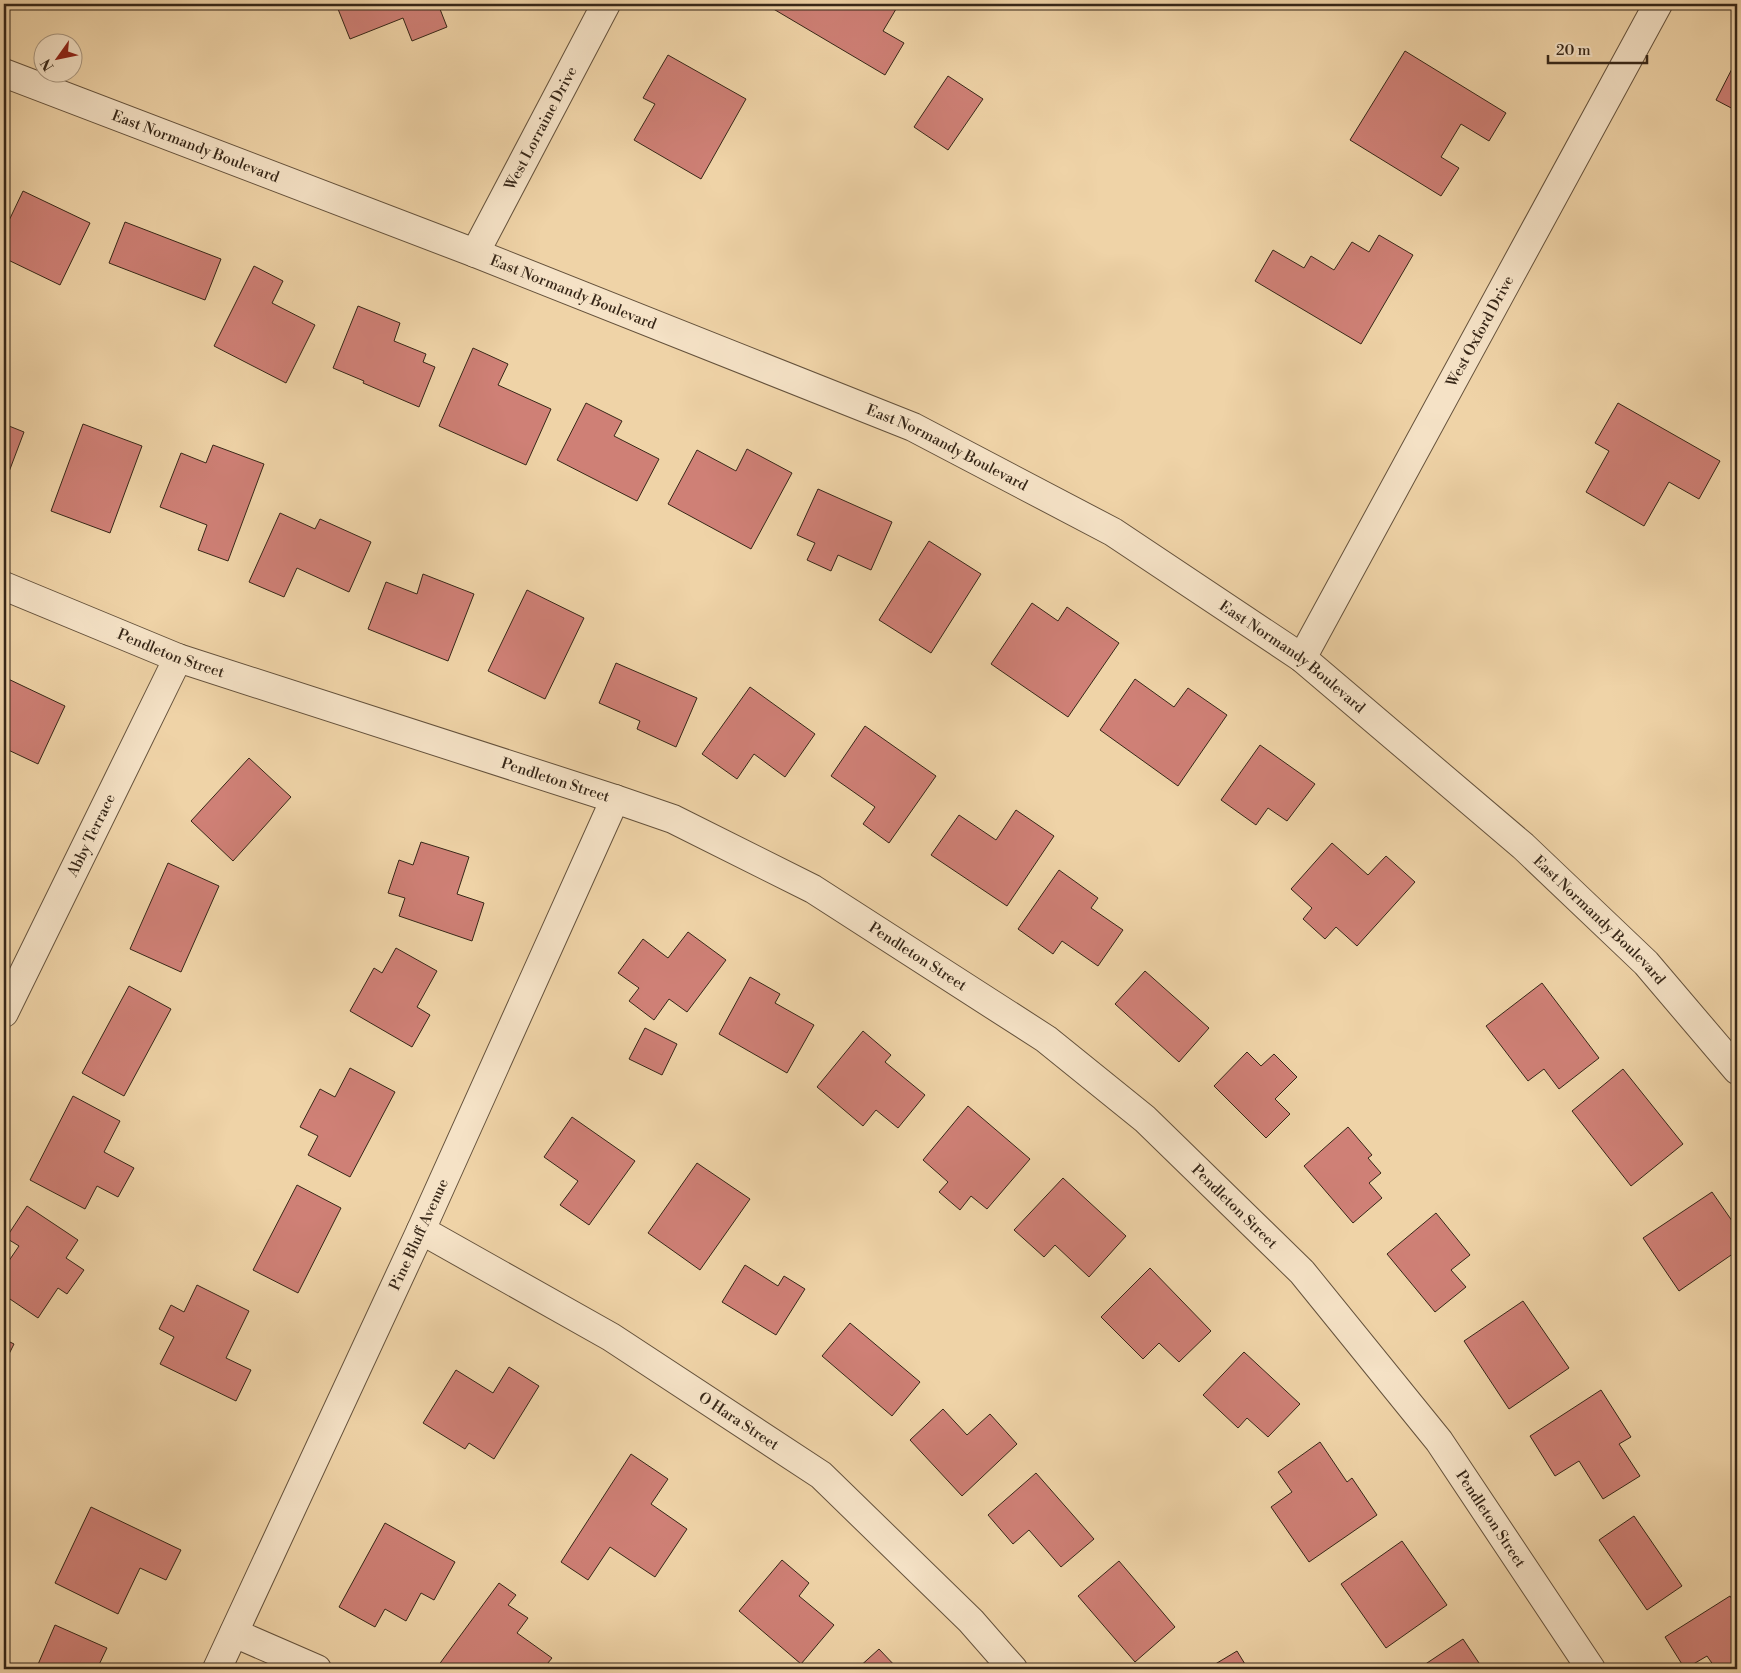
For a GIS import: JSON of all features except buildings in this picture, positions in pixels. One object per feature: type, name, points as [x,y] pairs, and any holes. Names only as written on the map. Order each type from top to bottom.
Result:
[{"type":"street","name":"West Lorraine Drive","points":[[474,253],[606,4]]},
{"type":"street","name":"West Oxford Drive","points":[[1302,658],[1658,4]]},
{"type":"street","name":"East Normandy Boulevard","points":[[4,73],[474,253],[913,427],[1113,532],[1302,658],[1523,846],[1646,963],[1737,1070]]},
{"type":"street","name":"Pendleton Street","points":[[4,586],[178,658],[673,819],[814,889],[1046,1039],[1145,1119],[1302,1272],[1439,1441],[1591,1669]]},
{"type":"street","name":"Abby Terrace","points":[[4,1013],[178,658]]},
{"type":"street","name":"Pine Bluff Avenue","points":[[217,1669],[420,1230],[615,799]]},
{"type":"street","name":"O Hara Street","points":[[420,1230],[611,1337],[821,1475],[971,1621],[1013,1669]]},
{"type":"street","points":[[234,1633],[317,1669]]}]
